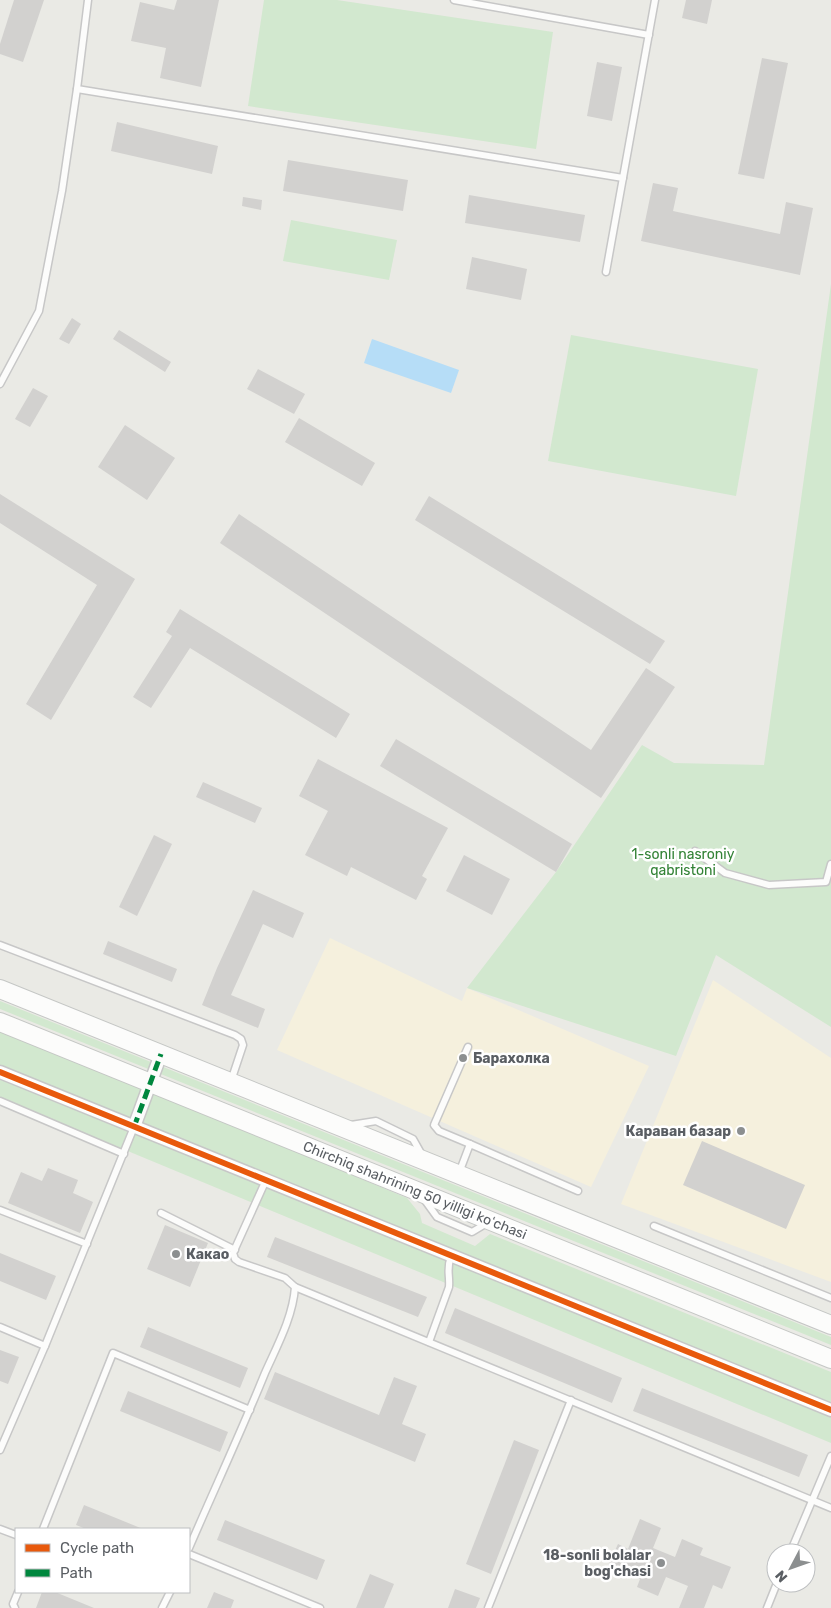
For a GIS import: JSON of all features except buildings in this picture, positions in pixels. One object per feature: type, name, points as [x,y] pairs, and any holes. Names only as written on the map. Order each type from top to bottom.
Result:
[{"type":"main road","points":[[0,989],[831,1325]]},
{"type":"main road","name":"Chirchiq shahrining 50 yilligi koʻchasi","points":[[0,1022],[831,1359]]},
{"type":"street","points":[[134,1128],[161,1054]]},
{"type":"street","points":[[0,1072],[831,1410]]},
{"type":"lane","points":[[0,384],[39,311],[62,191],[88,0]]},
{"type":"lane","points":[[454,0],[649,35]]},
{"type":"lane","points":[[606,272],[655,0]]},
{"type":"lane","points":[[77,89],[623,178]]},
{"type":"lane","points":[[695,851],[725,873],[769,885],[828,883],[831,864]]},
{"type":"lane","points":[[0,944],[235,1035],[241,1039],[243,1046],[231,1081]]},
{"type":"lane","points":[[468,1047],[434,1125],[439,1131],[578,1191]]},
{"type":"lane","points":[[0,1101],[124,1154]]},
{"type":"lane","points":[[0,1450],[45,1346],[134,1128]]},
{"type":"lane","points":[[459,1174],[470,1144]]},
{"type":"lane","points":[[266,1180],[233,1253],[235,1259],[239,1262],[285,1278],[295,1287],[831,1508]]},
{"type":"lane","points":[[0,1210],[87,1244]]},
{"type":"lane","points":[[161,1213],[235,1250]]},
{"type":"lane","points":[[654,1226],[831,1298]]},
{"type":"lane","points":[[429,1342],[449,1287],[447,1266],[451,1256]]},
{"type":"lane","points":[[190,1546],[287,1322],[295,1287]]},
{"type":"lane","points":[[0,1327],[45,1346]]},
{"type":"lane","points":[[43,1528],[112,1353],[250,1410]]},
{"type":"lane","points":[[488,1608],[571,1400]]},
{"type":"lane","points":[[794,1543],[831,1456]]},
{"type":"lane","points":[[0,1529],[15,1535]]},
{"type":"lane","points":[[190,1554],[320,1608]]},
{"type":"lane","points":[[15,1608],[13,1604],[18,1593]]},
{"type":"lane","points":[[162,1608],[170,1593]]},
{"type":"lane","points":[[767,1608],[773,1593]]},
{"type":"shaded area","name":"Барахолка","points":[[330,938],[462,1001],[467,988],[649,1066],[591,1187],[277,1050]]},
{"type":"shaded area","name":"Караван базар","points":[[713,980],[831,1058],[831,1282],[621,1204]]},
{"type":"green space","points":[[264,0],[337,0],[553,32],[536,149],[248,106]]},
{"type":"green space","points":[[291,220],[397,240],[389,280],[283,261]]},
{"type":"green space","name":"1-sonli nasroniy qabristoni","points":[[831,284],[831,1027],[716,955],[676,1056],[467,988],[556,872],[642,745],[674,763],[764,765]]},
{"type":"green space","points":[[571,335],[758,369],[736,496],[548,461]]},
{"type":"green space","points":[[0,1001],[831,1337],[831,1345],[0,1009]]},
{"type":"green space","points":[[0,1028],[407,1198],[420,1214],[422,1223],[475,1246],[490,1234],[831,1372],[831,1443],[0,1098]]},
{"type":"water","points":[[372,339],[459,370],[451,393],[364,363]]},
{"type":"marked path","points":[[134,1127],[161,1054]]},
{"type":"cycle path","points":[[0,1072],[831,1410]]},
{"type":"place","name":"Барахолка","points":[[463,1058]]},
{"type":"place","name":"Караван базар","points":[[741,1131]]},
{"type":"place","name":"Какао","points":[[176,1254]]},
{"type":"place","name":"18-sonli bolalar bog'chasi","points":[[661,1563]]}]
